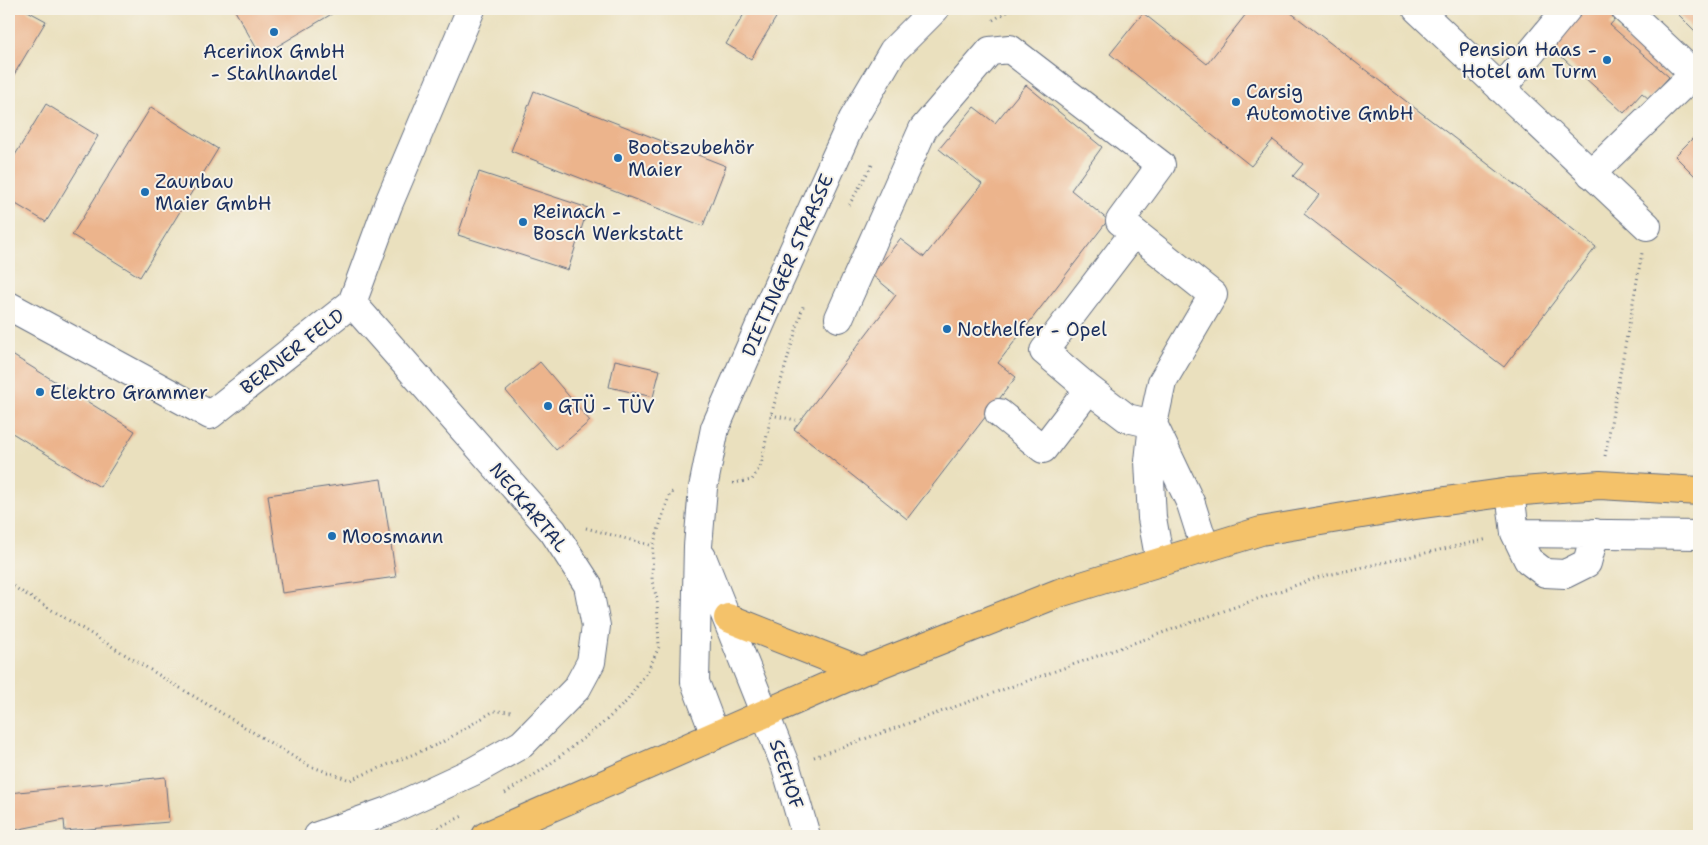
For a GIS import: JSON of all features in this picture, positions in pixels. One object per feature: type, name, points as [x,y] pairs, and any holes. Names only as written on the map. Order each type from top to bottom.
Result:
[{"type":"main road","points":[[486,836],[862,670],[1059,593],[1261,531],[1409,506],[1510,492],[1600,486],[1699,491]]},
{"type":"main road","points":[[728,618],[862,670]]},
{"type":"street","name":"BERNER FELD","points":[[9,306],[210,415],[352,303],[388,205],[471,9]]},
{"type":"street","name":"DIETINGER STRASSE","points":[[715,735],[695,682],[698,546],[703,488],[715,428],[853,119],[893,51],[935,9]]},
{"type":"street","points":[[1417,9],[1647,226]]},
{"type":"street","points":[[1501,89],[1567,9]]},
{"type":"street","points":[[1591,174],[1694,74],[1625,9]]},
{"type":"street","points":[[839,318],[923,129],[990,51],[1010,49],[1161,165],[1120,221],[1213,295],[1162,382],[1153,424],[1149,461],[1152,518],[1160,562]]},
{"type":"street","points":[[1134,233],[1044,351],[1127,418],[1153,424]]},
{"type":"street","name":"NECKARTAL","points":[[318,836],[388,811],[474,771],[522,744],[576,688],[591,662],[596,626],[588,585],[554,531],[352,303]]},
{"type":"street","points":[[999,412],[1043,449],[1089,389]]},
{"type":"street","points":[[1153,424],[1191,504],[1205,548]]},
{"type":"street","points":[[1510,492],[1515,533],[1528,560],[1545,573],[1565,574],[1587,563],[1595,533]]},
{"type":"street","points":[[1515,533],[1699,535]]},
{"type":"street","name":"DIETINGER STRASSE","points":[[698,546],[765,713]]},
{"type":"street","name":"SEEHOF","points":[[765,713],[786,766],[806,836]]},
{"type":"path","points":[[1600,486],[1647,226]]},
{"type":"path","points":[[771,415],[796,420]]},
{"type":"path","points":[[554,531],[576,525],[653,546],[652,581],[656,599],[659,646],[648,670],[627,701],[602,724],[562,755]]},
{"type":"path","points":[[786,766],[1320,577],[1515,533]]},
{"type":"path","points":[[9,584],[307,765],[350,780],[441,743],[494,711],[512,711],[537,730]]},
{"type":"building","points":[[9,9],[24,9],[46,21],[9,83]]},
{"type":"building","name":"Acerinox GmbH - Stahlhandel","points":[[234,9],[340,9],[261,56]]},
{"type":"building","points":[[747,9],[777,9],[780,11],[751,59],[726,44]]},
{"type":"building","points":[[1250,9],[1286,9],[1596,247],[1504,367],[1304,214],[1319,195],[1293,176],[1303,164],[1273,140],[1251,166],[1110,54],[1143,13],[1207,64]]},
{"type":"building","name":"Pension Haas - Hotel am Turm","points":[[1575,9],[1611,9],[1618,16],[1610,25],[1669,77],[1649,99],[1642,93],[1624,113],[1545,42]]},
{"type":"building","points":[[1673,9],[1699,9],[1699,35]]},
{"type":"building","name":"Nothelfer - Opel","points":[[1026,85],[1102,147],[1071,190],[1108,220],[998,363],[1016,377],[907,519],[794,429],[896,295],[872,275],[900,239],[924,257],[982,184],[939,149],[974,107],[995,123]]},
{"type":"building","name":"Bootszubehör Maier","points":[[534,91],[726,166],[703,226],[511,151]]},
{"type":"building","points":[[46,104],[98,136],[46,222],[9,200],[9,165]]},
{"type":"building","name":"Zaunbau Maier GmbH","points":[[151,107],[218,149],[140,277],[72,235]]},
{"type":"building","points":[[1699,132],[1699,180],[1675,156]]},
{"type":"building","name":"Reinach - Bosch Werkstatt","points":[[479,172],[588,208],[568,270],[458,235]]},
{"type":"building","name":"Elektro Grammer","points":[[9,353],[135,431],[100,487],[9,431]]},
{"type":"building","points":[[615,360],[660,370],[653,397],[609,387]]},
{"type":"building","name":"GTÜ - TÜV","points":[[540,362],[590,421],[556,450],[506,391]]},
{"type":"building","name":"Moosmann","points":[[381,479],[396,577],[282,593],[268,495]]},
{"type":"building","points":[[165,777],[169,822],[65,831],[64,820],[15,830],[9,793]]},
{"type":"place","name":"Acerinox GmbH - Stahlhandel","points":[[274,32]]},
{"type":"place","name":"Pension Haas - Hotel am Turm","points":[[1607,60]]},
{"type":"place","name":"Carsig Automotive GmbH","points":[[1236,102]]},
{"type":"place","name":"Bootszubehör Maier","points":[[618,158]]},
{"type":"place","name":"Zaunbau Maier GmbH","points":[[145,192]]},
{"type":"place","name":"Reinach - Bosch Werkstatt","points":[[523,222]]},
{"type":"place","name":"Nothelfer - Opel","points":[[947,329]]},
{"type":"place","name":"Elektro Grammer","points":[[40,392]]},
{"type":"place","name":"GTÜ - TÜV","points":[[548,406]]},
{"type":"place","name":"Moosmann","points":[[332,536]]}]
